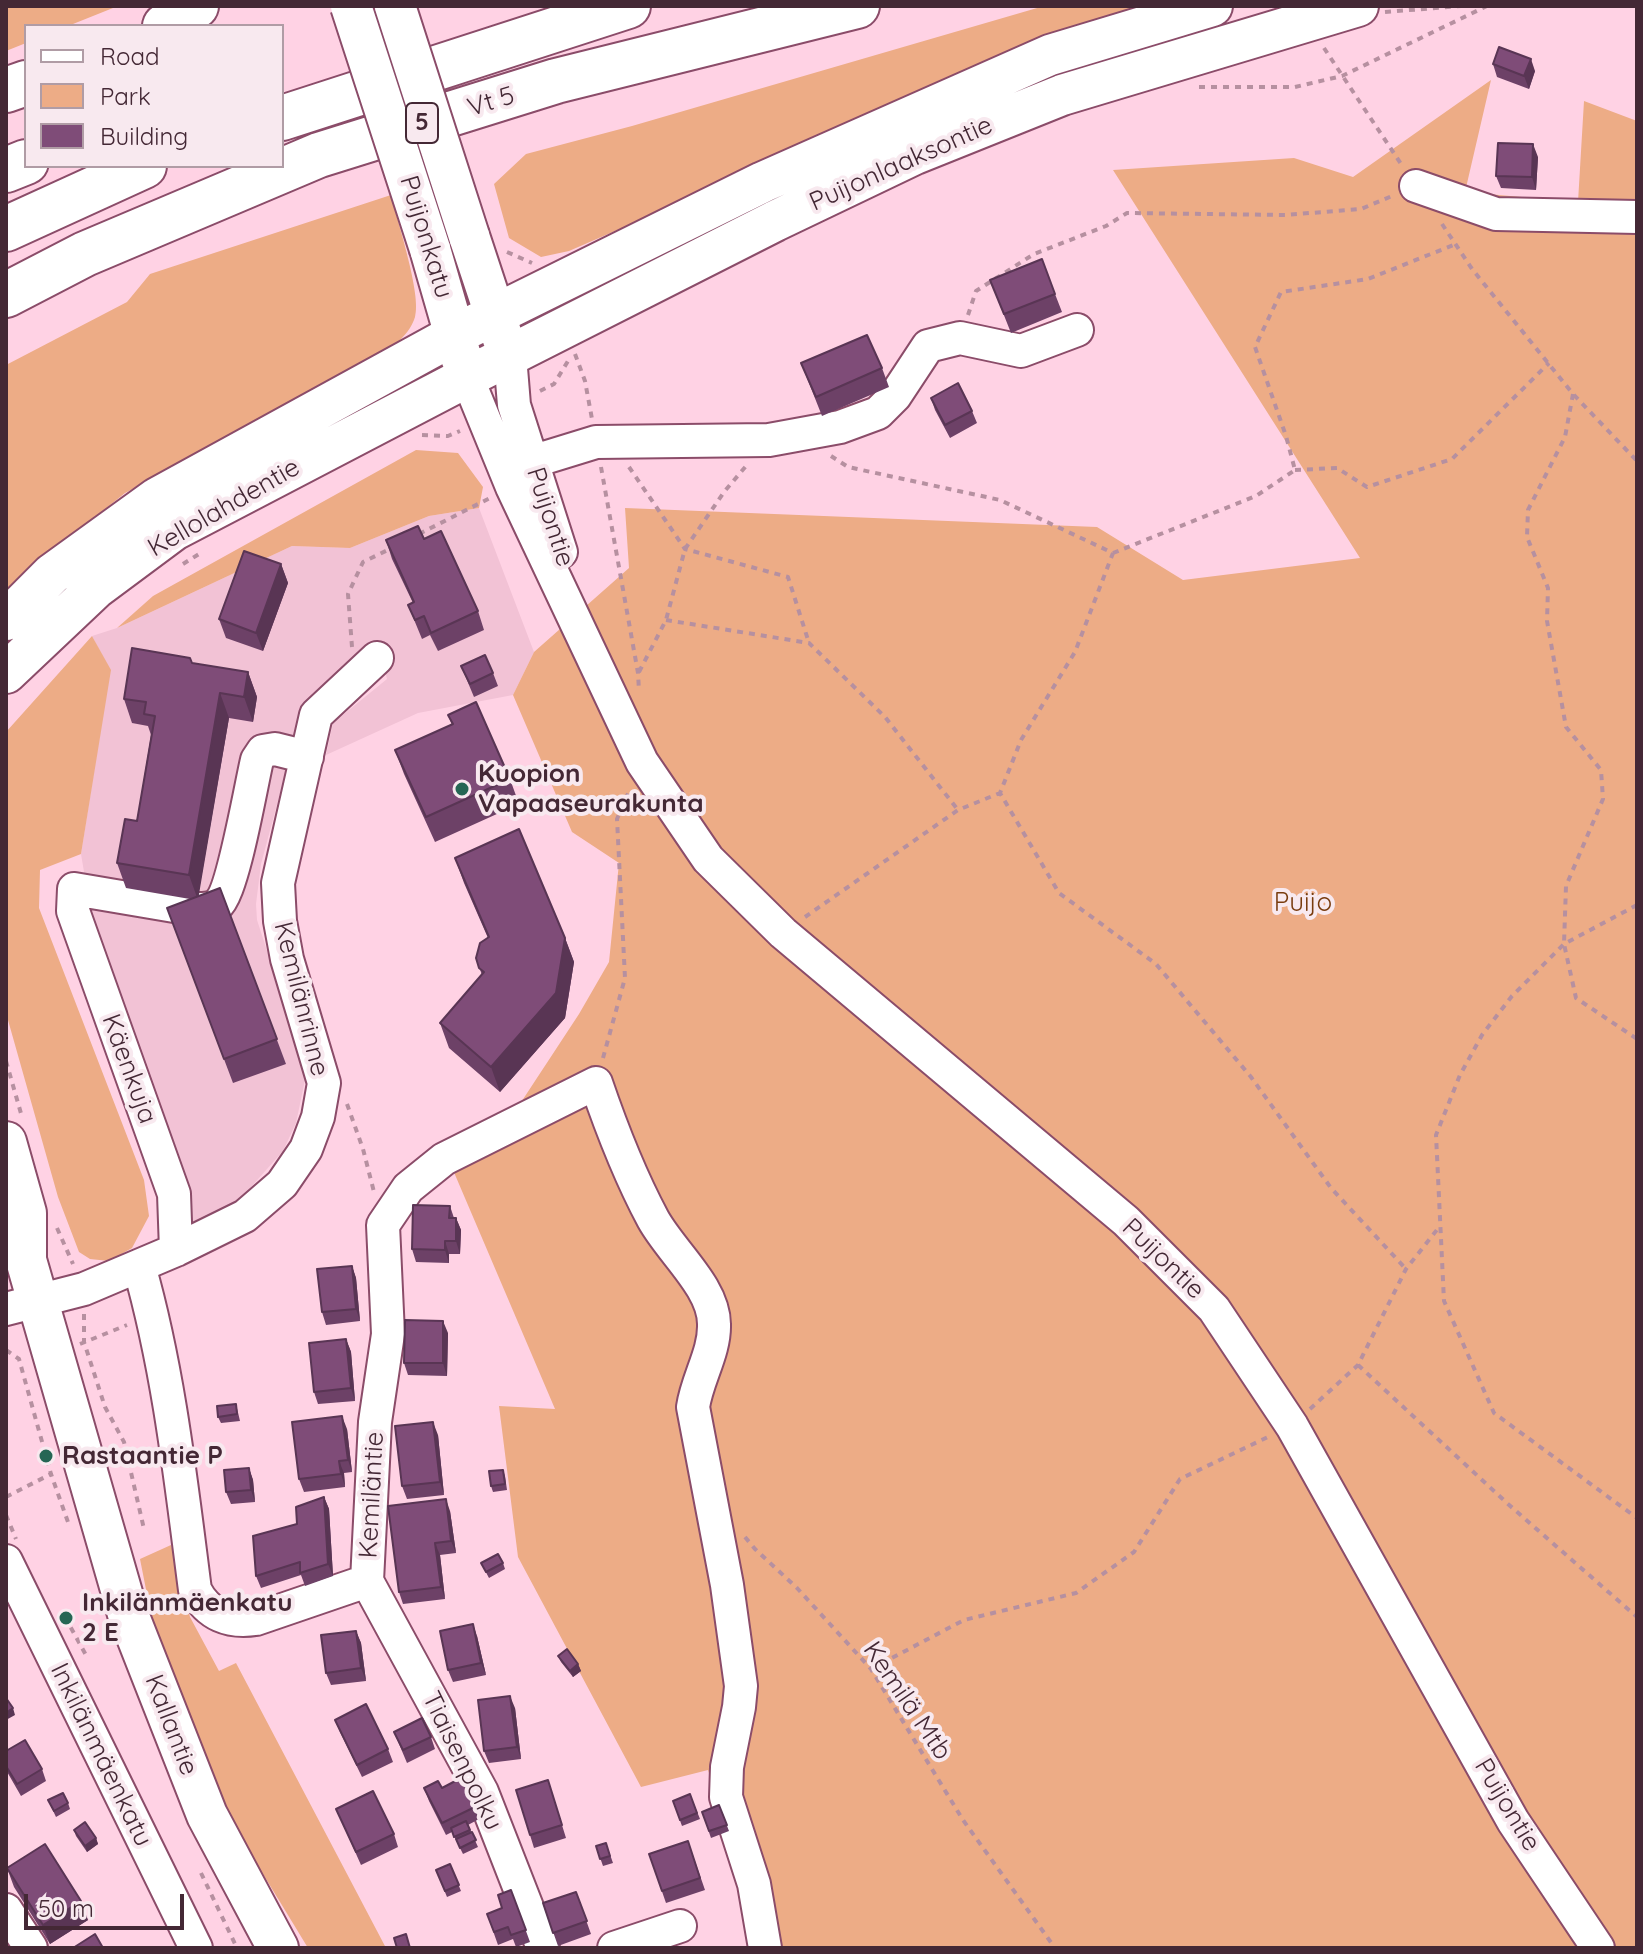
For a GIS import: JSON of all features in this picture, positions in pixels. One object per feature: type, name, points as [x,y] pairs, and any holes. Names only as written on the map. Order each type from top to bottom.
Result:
[{"type":"highway","points":[[168,24],[196,6]]},
{"type":"highway","name":"Vt 5","points":[[6,295],[85,254],[319,155],[556,81],[857,6]]},
{"type":"highway","points":[[284,87],[624,7]]},
{"type":"highway","name":"Vt 5","points":[[284,117],[624,7]]},
{"type":"highway","points":[[6,229],[140,168]]},
{"type":"main road","name":"Puijonkatu","points":[[351,6],[430,249],[467,377]]},
{"type":"main road","name":"Puijonkatu","points":[[395,6],[486,243],[494,316],[510,356]]},
{"type":"main road","name":"Puijonlaaksontie","points":[[456,334],[763,182],[1050,55],[1212,6]]},
{"type":"main road","name":"Puijonlaaksontie","points":[[467,377],[775,221],[915,154],[1062,95],[1371,9]]},
{"type":"main road","name":"Kellolahdentie","points":[[6,620],[52,574],[157,498],[456,334]]},
{"type":"main road","name":"Kellolahdentie","points":[[6,673],[96,588],[174,530],[467,377]]},
{"type":"main road","name":"Kallantie","points":[[6,1142],[26,1213],[16,1246],[23,1304],[128,1614],[207,1815],[278,1948]]},
{"type":"street","points":[[1416,186],[1496,214],[1637,217]]},
{"type":"street","points":[[516,473],[604,442],[784,438],[840,427],[878,413],[895,396],[928,346],[960,338],[1021,351],[1077,330]]},
{"type":"street","name":"Puijontie","points":[[510,356],[516,473]]},
{"type":"street","name":"Puijontie","points":[[467,377],[516,473],[601,677],[642,762],[708,859],[783,933],[1126,1221],[1214,1309],[1292,1426],[1513,1821],[1598,1948]]},
{"type":"street","name":"Kemilänrinne","points":[[23,1304],[84,1289],[176,1250],[245,1216],[282,1184],[306,1149],[318,1117],[324,1083],[287,959],[280,921],[278,883],[316,715],[366,668]]},
{"type":"street","name":"Käenkuja","points":[[176,1250],[174,1194],[73,911],[74,889],[192,909],[209,909],[219,903],[229,883],[257,760],[263,751],[275,749],[307,757]]},
{"type":"street","points":[[383,1225],[408,1188],[444,1159],[596,1083],[613,1135],[655,1222],[709,1300],[715,1322],[713,1343],[696,1387],[693,1407],[727,1585],[741,1686],[727,1767],[726,1797],[754,1884],[765,1948]]},
{"type":"street","name":"Kemiläntie","points":[[139,1266],[152,1313],[176,1445],[195,1590],[202,1603],[212,1612],[229,1619],[256,1619],[367,1581],[375,1422],[388,1334],[383,1225]]},
{"type":"street","name":"Inkilänmäenkatu","points":[[6,1561],[196,1948]]},
{"type":"street","name":"Tiaisenpolku","points":[[367,1581],[482,1792],[543,1948]]},
{"type":"street","points":[[6,1910],[31,1948]]},
{"type":"street","points":[[614,1948],[680,1926]]},
{"type":"path","points":[[1371,9],[1461,6]]},
{"type":"path","points":[[1187,86],[1295,87],[1342,76],[1487,6]]},
{"type":"path","points":[[1320,42],[1472,269],[1573,394],[1637,461]]},
{"type":"path","points":[[960,338],[976,291],[1034,254],[1106,226],[1127,213],[1285,215],[1361,209],[1416,186]]},
{"type":"path","points":[[486,243],[532,263],[536,272]]},
{"type":"path","points":[[1295,470],[1255,347],[1281,292],[1368,279],[1456,244]]},
{"type":"path","points":[[534,394],[554,384],[574,352],[604,442],[638,673],[639,703]]},
{"type":"path","points":[[638,673],[666,620],[685,549],[724,492],[784,438],[848,467],[1000,500],[1113,553],[1256,496],[1295,470],[1337,468],[1367,487],[1452,459],[1549,363]]},
{"type":"path","points":[[1573,394],[1565,437],[1528,510],[1527,537],[1548,588],[1547,621],[1566,727],[1601,770],[1603,799],[1566,886],[1564,944],[1576,998],[1637,1039]]},
{"type":"path","points":[[421,435],[448,436],[466,428]]},
{"type":"path","points":[[604,442],[685,549],[788,577],[809,643],[885,717],[958,810]]},
{"type":"path","points":[[417,535],[516,473]]},
{"type":"path","points":[[366,668],[348,594],[363,562],[404,542]]},
{"type":"path","points":[[783,933],[958,810],[1000,793],[1021,740],[1075,652],[1113,553]]},
{"type":"path","points":[[173,570],[198,554]]},
{"type":"path","points":[[666,620],[809,643]]},
{"type":"path","points":[[596,1083],[625,978],[617,819],[642,762]]},
{"type":"path","points":[[1000,793],[1059,893],[1156,964],[1251,1077],[1331,1188],[1406,1269]]},
{"type":"path","points":[[1637,905],[1564,944],[1512,996],[1482,1035],[1460,1075],[1436,1135],[1444,1301],[1494,1413],[1637,1518]]},
{"type":"path","points":[[344,1095],[363,1149],[383,1225]]},
{"type":"path","points":[[871,1669],[964,1620],[1076,1593],[1134,1552],[1180,1479],[1292,1426],[1358,1365],[1406,1269],[1441,1224]]},
{"type":"path","points":[[144,1529],[124,1442],[105,1407],[84,1342],[152,1313]]},
{"type":"path","points":[[6,1350],[19,1359]]},
{"type":"path","points":[[1358,1365],[1508,1504],[1637,1617]]},
{"type":"path","points":[[6,1497],[51,1474]]},
{"type":"path","name":"Kemilä Mtb","points":[[710,1489],[755,1549],[797,1588],[871,1669],[963,1820],[1055,1948]]},
{"type":"shaded area","points":[[479,508],[534,652],[513,695],[418,713],[326,755],[333,723],[387,679],[378,641],[304,704],[261,864],[256,904],[257,920],[290,1021],[305,1080],[296,1123],[283,1151],[243,1196],[208,1220],[188,1225],[95,937],[81,854],[110,670],[92,636],[117,628],[292,546],[350,548],[429,516]]},
{"type":"green space","points":[[6,6],[118,6],[73,24],[24,24],[24,44],[6,51]]},
{"type":"green space","points":[[1044,6],[1160,6],[1050,42],[569,251],[541,257],[509,238],[494,184],[526,154]]},
{"type":"green space","name":"Puijo","points":[[1491,80],[1465,192],[1578,202],[1584,101],[1637,121],[1637,1948],[768,1948],[708,1770],[641,1787],[518,1557],[499,1406],[555,1409],[453,1170],[512,1116],[609,962],[619,863],[572,832],[513,695],[534,652],[629,568],[625,508],[1097,527],[1183,580],[1360,558],[1113,170],[1294,158],[1353,177]]},
{"type":"green space","points":[[391,195],[415,292],[415,317],[402,338],[368,366],[125,493],[6,589],[6,365],[127,302],[150,274]]},
{"type":"green space","points":[[416,450],[458,453],[483,487],[479,508],[429,516],[350,548],[292,546],[117,628],[153,596]]},
{"type":"green space","points":[[92,636],[111,670],[81,854],[40,870],[39,908],[144,1180],[149,1216],[132,1248],[109,1261],[90,1259],[79,1252],[58,1197],[6,1013],[6,732]]},
{"type":"green space","points":[[171,1545],[190,1617],[219,1671],[236,1663],[386,1948],[308,1948],[235,1828],[155,1635],[140,1559]]},
{"type":"building","points":[[1499,47],[1531,59],[1524,76],[1493,64]]},
{"type":"building","points":[[1498,143],[1533,144],[1532,177],[1496,176]]},
{"type":"building","points":[[1042,259],[1055,294],[1004,314],[990,280]]},
{"type":"building","points":[[867,335],[882,368],[816,397],[801,363]]},
{"type":"building","points":[[958,383],[972,411],[945,425],[931,398]]},
{"type":"building","points":[[418,526],[424,539],[441,531],[478,611],[431,633],[424,616],[415,620],[408,605],[414,602],[386,540]]},
{"type":"building","points":[[244,551],[281,564],[256,633],[219,619]]},
{"type":"building","points":[[132,648],[190,658],[192,663],[248,672],[244,697],[220,693],[189,875],[117,863],[125,819],[137,821],[155,716],[144,714],[146,702],[124,699]]},
{"type":"building","points":[[485,655],[493,673],[470,684],[461,666]]},
{"type":"building","name":"Kuopion Vapaaseurakunta","points":[[476,702],[510,779],[426,817],[395,750],[453,724],[448,715]]},
{"type":"building","points":[[519,829],[565,938],[556,993],[491,1067],[440,1023],[484,972],[476,958],[480,943],[489,937],[455,858]]},
{"type":"building","points":[[220,888],[277,1039],[224,1059],[167,908]]},
{"type":"building","points":[[413,1205],[450,1206],[449,1218],[456,1218],[456,1241],[445,1241],[445,1250],[412,1249]]},
{"type":"building","points":[[352,1266],[356,1309],[322,1312],[317,1269]]},
{"type":"building","points":[[405,1320],[443,1321],[443,1363],[404,1363]]},
{"type":"building","points":[[346,1339],[351,1388],[314,1392],[309,1343]]},
{"type":"building","points":[[236,1404],[237,1414],[218,1417],[217,1406]]},
{"type":"building","points":[[342,1416],[348,1460],[339,1461],[341,1474],[299,1479],[292,1422]]},
{"type":"building","points":[[433,1422],[440,1482],[402,1486],[395,1426]]},
{"type":"building","points":[[249,1468],[251,1490],[226,1492],[224,1470]]},
{"type":"building","points":[[503,1470],[505,1484],[491,1486],[489,1471]]},
{"type":"building","points":[[324,1497],[328,1564],[300,1573],[300,1562],[256,1576],[253,1536],[297,1524],[296,1507]]},
{"type":"building","points":[[446,1499],[451,1541],[435,1543],[441,1587],[399,1592],[388,1506]]},
{"type":"building","points":[[498,1554],[503,1563],[486,1572],[481,1563]]},
{"type":"building","points":[[473,1624],[481,1663],[448,1670],[440,1631]]},
{"type":"building","points":[[356,1631],[361,1668],[326,1673],[321,1635]]},
{"type":"building","points":[[567,1649],[578,1664],[570,1671],[558,1656]]},
{"type":"building","points":[[510,1696],[517,1747],[484,1751],[478,1700]]},
{"type":"building","points":[[6,1698],[13,1708],[6,1713]]},
{"type":"building","points":[[366,1704],[388,1749],[357,1765],[335,1720]]},
{"type":"building","points":[[422,1718],[431,1737],[403,1750],[394,1732]]},
{"type":"building","points":[[25,1740],[42,1769],[17,1784],[6,1766],[6,1751]]},
{"type":"building","points":[[461,1778],[475,1807],[442,1823],[424,1788],[438,1781],[442,1788]]},
{"type":"building","points":[[548,1780],[562,1825],[530,1835],[516,1790]]},
{"type":"building","points":[[373,1791],[394,1834],[356,1852],[336,1809]]},
{"type":"building","points":[[63,1793],[68,1803],[54,1811],[48,1800]]},
{"type":"building","points":[[690,1794],[697,1813],[680,1820],[673,1801]]},
{"type":"building","points":[[719,1805],[727,1825],[709,1831],[702,1812]]},
{"type":"building","points":[[466,1821],[470,1830],[454,1837],[451,1828]]},
{"type":"building","points":[[85,1822],[96,1838],[85,1846],[74,1830]]},
{"type":"building","points":[[472,1832],[476,1840],[460,1848],[456,1839]]},
{"type":"building","points":[[688,1841],[700,1878],[662,1891],[649,1854]]},
{"type":"building","points":[[606,1843],[610,1856],[600,1859],[596,1846]]},
{"type":"building","points":[[45,1844],[81,1901],[43,1925],[7,1868]]},
{"type":"building","points":[[450,1864],[459,1885],[445,1891],[436,1870]]},
{"type":"building","points":[[511,1890],[526,1930],[511,1935],[508,1927],[494,1932],[487,1914],[502,1908],[498,1895]]},
{"type":"building","points":[[576,1892],[587,1921],[553,1933],[543,1903]]},
{"type":"building","points":[[95,1934],[103,1948],[73,1948]]},
{"type":"building","points":[[406,1934],[410,1948],[397,1948],[394,1938]]},
{"type":"place","name":"Kuopion Vapaaseurakunta","points":[[462,789]]},
{"type":"place","name":"Rastaantie P","points":[[46,1456]]},
{"type":"place","name":"Inkilänmäenkatu 2 E","points":[[66,1618]]}]
